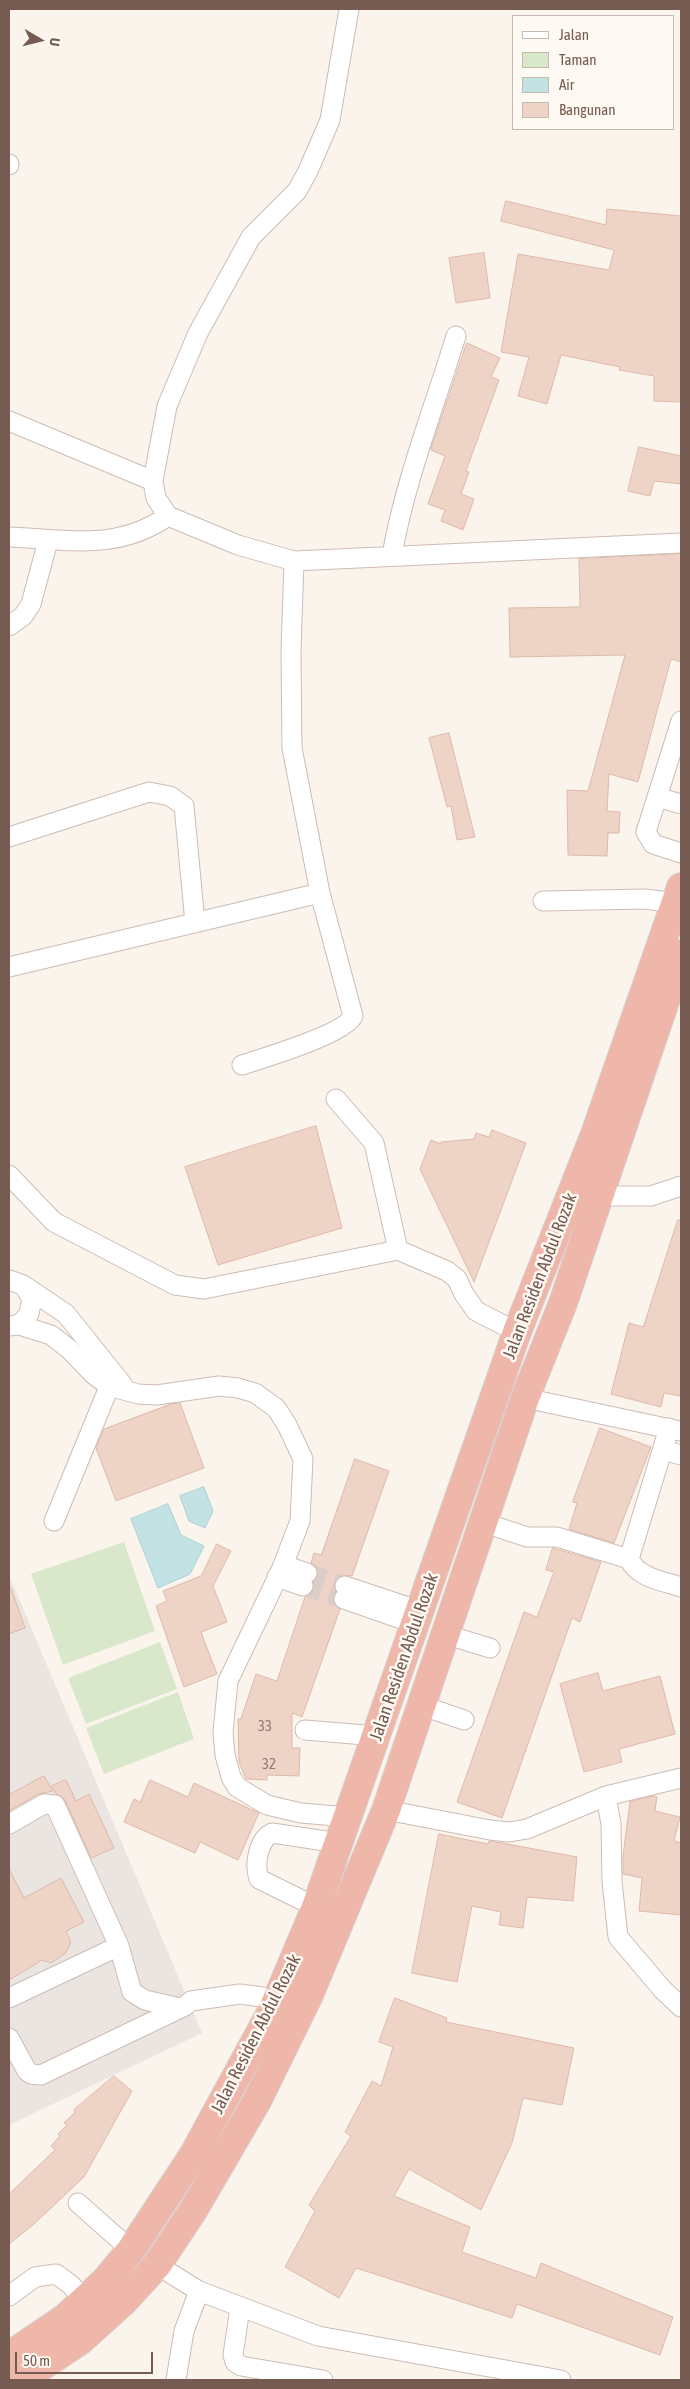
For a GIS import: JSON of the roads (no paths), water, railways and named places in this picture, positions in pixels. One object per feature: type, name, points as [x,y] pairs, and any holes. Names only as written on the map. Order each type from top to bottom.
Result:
[{"type":"highway","name":"Jalan Residen Abdul Rozak","points":[[9,2356],[65,2318],[81,2296],[105,2281],[194,2154],[275,2004],[305,1901],[327,1841],[348,1817],[517,1332],[595,1134],[679,895]]},
{"type":"highway","name":"Jalan Residen Abdul Rozak","points":[[21,2380],[81,2340],[123,2302],[157,2265],[194,2209],[257,2101],[309,1995],[386,1810],[482,1522],[525,1398],[563,1303],[681,954]]},
{"type":"highway","points":[[128,2247],[157,2265]]},
{"type":"street","points":[[349,9],[330,120],[308,171],[297,191],[251,238],[198,333],[167,406],[152,481],[156,498],[168,516],[238,545],[294,561],[681,542]]},
{"type":"street","points":[[392,556],[409,485],[456,336]]},
{"type":"street","points":[[9,421],[152,481]]},
{"type":"street","points":[[9,537],[48,541],[107,540],[141,532],[168,516]]},
{"type":"street","points":[[9,626],[23,616],[31,604],[48,541]]},
{"type":"street","points":[[242,1065],[305,1043],[350,1022],[353,1016],[320,892],[292,748],[291,652],[294,561]]},
{"type":"street","points":[[681,721],[674,772],[657,797],[646,832],[653,844],[681,853]]},
{"type":"street","points":[[9,837],[149,792],[170,796],[184,806],[195,923]]},
{"type":"street","points":[[657,797],[681,804]]},
{"type":"street","points":[[9,967],[320,892]]},
{"type":"street","points":[[543,901],[645,899],[679,895]]},
{"type":"street","points":[[336,1100],[374,1143],[398,1250]]},
{"type":"street","points":[[9,1175],[54,1222],[175,1285],[204,1289],[398,1250],[447,1271],[457,1279],[464,1294],[476,1311],[517,1332]]},
{"type":"street","points":[[599,1196],[651,1196],[681,1186]]},
{"type":"street","points":[[14,1325],[29,1314],[32,1298],[16,1283]]},
{"type":"street","points":[[16,1283],[66,1314],[112,1380]]},
{"type":"street","points":[[14,1325],[42,1331],[59,1340],[92,1374],[112,1380],[128,1391],[157,1395],[219,1386],[238,1388],[255,1393],[276,1408],[287,1424],[303,1459],[300,1521],[280,1571],[228,1681],[224,1732],[227,1766],[237,1787],[267,1806],[301,1813],[348,1817]]},
{"type":"street","points":[[54,1521],[112,1380]]},
{"type":"street","points":[[525,1398],[669,1439],[681,1455]]},
{"type":"street","points":[[669,1439],[632,1541],[629,1558],[632,1565],[648,1576],[681,1587]]},
{"type":"street","points":[[482,1522],[527,1537],[558,1537],[629,1558]]},
{"type":"street","points":[[280,1571],[305,1579]]},
{"type":"street","points":[[342,1592],[418,1618]]},
{"type":"street","points":[[444,1634],[490,1648]]},
{"type":"street","points":[[420,1705],[464,1720]]},
{"type":"street","points":[[304,1730],[377,1736]]},
{"type":"street","points":[[386,1810],[509,1832],[527,1829],[606,1796],[681,1778]]},
{"type":"street","points":[[606,1796],[611,1824],[612,1882],[618,1937],[663,1990],[681,2007]]},
{"type":"street","points":[[9,1824],[44,1804],[55,1805],[119,1946],[132,1992],[145,2000],[183,2007],[193,2011],[240,2004],[275,2004]]},
{"type":"street","points":[[305,1901],[259,1879],[255,1869],[255,1861],[267,1835],[272,1833],[327,1841]]},
{"type":"street","points":[[9,1998],[119,1946]]},
{"type":"street","points":[[9,2038],[27,2071],[31,2074],[40,2074],[183,2007]]},
{"type":"street","points":[[78,2203],[128,2247]]},
{"type":"street","points":[[157,2265],[199,2291],[318,2336],[528,2378],[561,2380]]},
{"type":"street","points":[[9,2296],[35,2277],[56,2274],[81,2296]]},
{"type":"street","points":[[176,2380],[184,2331],[199,2291]]},
{"type":"street","points":[[240,2308],[233,2354],[235,2362],[241,2366],[323,2380]]},
{"type":"water","points":[[204,1487],[213,1511],[205,1528],[189,1521],[180,1496]]},
{"type":"water","points":[[168,1504],[181,1535],[204,1546],[190,1574],[158,1588],[131,1519]]},
{"type":"tunnel","points":[[307,1573],[345,1586]]},
{"type":"tunnel","points":[[303,1586],[340,1598]]}]
